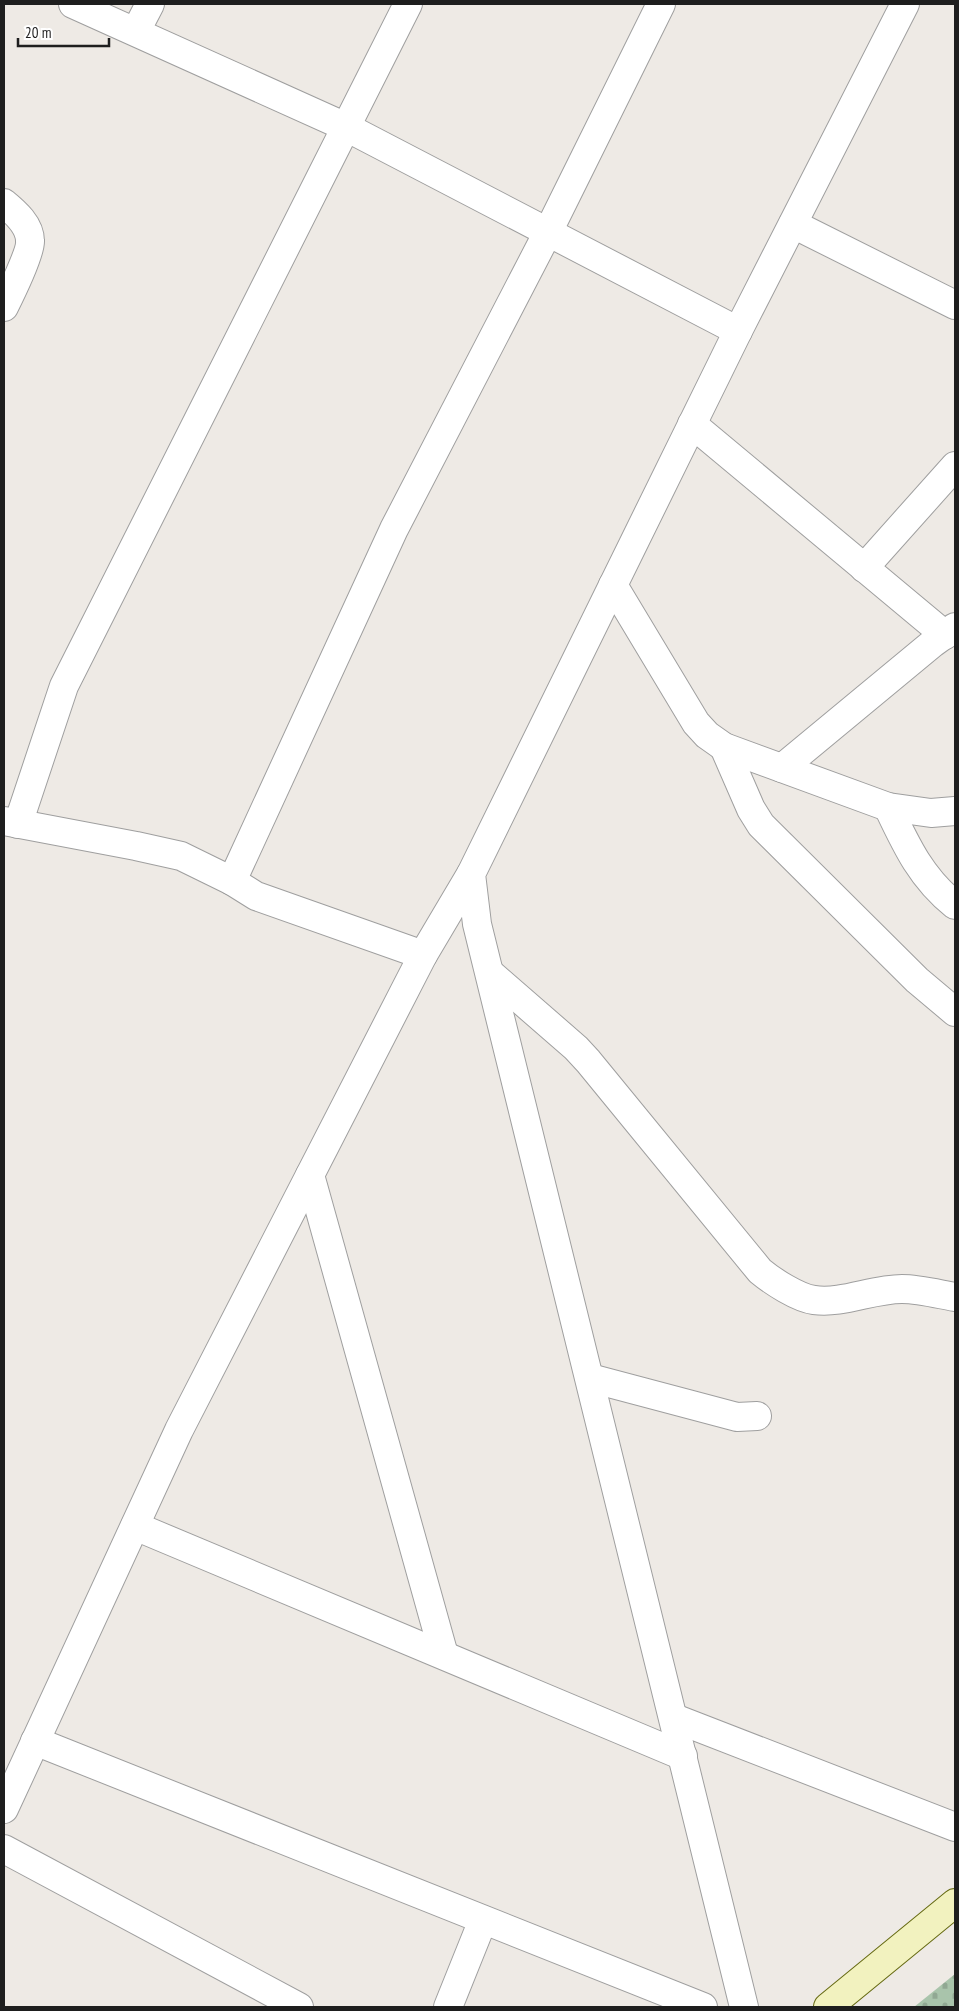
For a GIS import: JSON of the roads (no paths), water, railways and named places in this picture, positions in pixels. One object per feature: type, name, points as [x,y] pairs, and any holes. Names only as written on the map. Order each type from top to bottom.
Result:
[{"type":"main road","points":[[828,2007],[955,1903]]},
{"type":"street","points":[[72,4],[346,127],[738,331]]},
{"type":"street","points":[[136,32],[150,4]]},
{"type":"street","points":[[408,4],[64,686],[11,822],[181,856],[232,881],[256,896],[423,955]]},
{"type":"street","points":[[232,881],[394,529],[548,232],[661,4]]},
{"type":"street","points":[[4,1809],[180,1430],[423,955],[471,874],[738,331],[901,5]]},
{"type":"street","points":[[4,203],[24,224],[29,234],[30,243],[4,307]]},
{"type":"street","points":[[793,224],[955,305]]},
{"type":"street","points":[[692,424],[864,568],[950,631],[782,768]]},
{"type":"street","points":[[864,568],[955,466]]},
{"type":"street","points":[[613,585],[696,723],[707,735],[724,747],[888,807],[931,813],[955,811]]},
{"type":"street","points":[[724,747],[751,809],[761,825],[916,980],[955,1012]]},
{"type":"street","points":[[888,807],[912,858],[921,871],[955,905]]},
{"type":"street","points":[[471,874],[477,924],[491,974],[744,2007]]},
{"type":"street","points":[[491,974],[576,1048],[588,1061],[760,1271],[774,1282],[813,1300],[842,1298],[883,1290],[903,1289],[955,1297]]},
{"type":"street","points":[[310,1176],[444,1655]]},
{"type":"street","points":[[590,1378],[737,1417],[757,1416]]},
{"type":"street","points":[[135,1526],[683,1756]]},
{"type":"street","points":[[674,1718],[955,1827]]},
{"type":"street","points":[[35,1741],[703,2007]]},
{"type":"street","points":[[4,1849],[299,2007]]},
{"type":"street","points":[[448,2007],[483,1920]]}]
